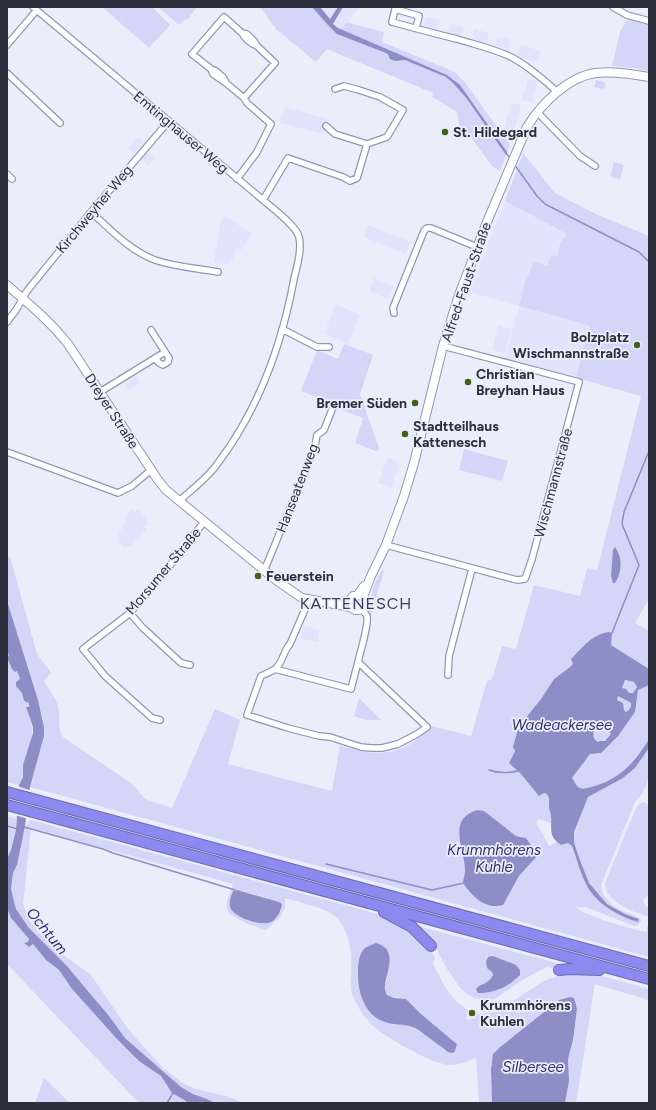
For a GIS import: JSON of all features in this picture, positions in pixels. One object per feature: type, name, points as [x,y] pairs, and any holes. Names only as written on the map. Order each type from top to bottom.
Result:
[{"type":"highway","points":[[9,793],[649,966]]},
{"type":"highway","points":[[8,806],[649,979]]},
{"type":"highway","points":[[365,902],[412,927],[432,946]]},
{"type":"highway","points":[[559,970],[582,969],[619,971]]},
{"type":"street","points":[[613,7],[627,15],[649,21]]},
{"type":"street","points":[[7,45],[35,9]]},
{"type":"street","name":"Emtinghauser Weg","points":[[35,9],[168,122],[263,200],[294,228],[299,237],[299,251],[292,293],[282,329]]},
{"type":"street","points":[[416,28],[419,16],[395,9],[392,22],[501,52],[518,61],[557,92]]},
{"type":"street","points":[[237,179],[257,152],[271,124],[246,103],[244,98],[226,83],[223,77],[216,71],[210,70],[192,54],[224,17],[242,33],[247,34],[257,46],[275,62],[244,98]]},
{"type":"street","name":"Alfred-Faust-Straße","points":[[204,522],[264,571],[302,598],[321,602],[350,604],[355,610],[361,602],[371,576],[386,545],[404,496],[459,295],[477,247],[527,127],[537,112],[557,92],[575,80],[595,73],[610,72],[649,77]]},
{"type":"street","points":[[7,73],[60,123]]},
{"type":"street","points":[[326,126],[335,134],[367,144],[387,137],[403,110],[380,97],[359,90],[344,86],[335,89]]},
{"type":"street","points":[[537,112],[580,156],[595,166]]},
{"type":"street","name":"Kirchweyher Weg","points":[[7,322],[27,291],[91,212],[168,122]]},
{"type":"street","points":[[263,200],[288,158],[343,177],[350,181],[357,178],[367,144]]},
{"type":"street","points":[[7,174],[12,179]]},
{"type":"street","points":[[91,212],[132,248],[154,260],[218,272]]},
{"type":"street","points":[[394,313],[394,303],[424,231],[427,228],[431,228],[477,247]]},
{"type":"street","name":"Dreyer Straße","points":[[7,284],[40,313],[61,335],[151,470],[166,490],[204,522]]},
{"type":"street","points":[[179,501],[207,476],[231,446],[261,387],[282,329],[317,347],[329,347]]},
{"type":"street","points":[[152,330],[169,358],[168,362],[163,365],[155,358]]},
{"type":"street","name":"Wischmannstraße","points":[[386,545],[517,580],[525,579],[533,555],[579,382],[444,346]]},
{"type":"street","points":[[100,392],[165,352]]},
{"type":"street","name":"Hanseatenweg","points":[[264,571],[315,446],[317,435],[324,430],[333,407]]},
{"type":"street","points":[[7,452],[118,493],[132,486],[151,470]]},
{"type":"street","name":"Morsumer Straße","points":[[160,720],[152,718],[105,676],[83,649],[130,614],[161,578],[204,522]]},
{"type":"street","points":[[448,675],[449,656],[472,568]]},
{"type":"street","name":"Alfred-Faust-Straße","points":[[350,604],[353,596],[361,602]]},
{"type":"street","points":[[309,600],[280,664],[275,669],[261,676],[248,715],[300,731],[330,737],[361,747],[371,748],[382,748],[398,744],[428,727],[358,662]]},
{"type":"street","points":[[275,669],[351,689],[365,634],[367,619],[361,602]]},
{"type":"street","points":[[130,614],[142,627],[182,663],[190,665]]},
{"type":"shaded area","points":[[102,7],[152,7],[170,25],[149,48]]},
{"type":"shaded area","points":[[158,7],[197,7],[187,20],[185,19],[179,25]]},
{"type":"shaded area","points":[[260,7],[320,7],[333,24],[340,30],[347,22],[384,32],[382,42],[455,72],[466,84],[510,145],[500,171],[492,166],[468,133],[462,129],[459,124],[457,112],[432,97],[433,93],[327,49],[316,62],[276,29]]},
{"type":"shaded area","points":[[320,7],[360,7],[340,30],[333,24]]},
{"type":"shaded area","points":[[426,17],[440,20],[437,30],[423,26]]},
{"type":"shaded area","points":[[628,18],[649,24],[649,71],[612,66],[620,32]]},
{"type":"shaded area","points":[[450,23],[464,27],[461,37],[447,33]]},
{"type":"shaded area","points":[[474,29],[489,33],[486,43],[472,39]]},
{"type":"shaded area","points":[[497,36],[511,40],[509,49],[495,45]]},
{"type":"shaded area","points":[[521,45],[541,51],[538,62],[521,58],[518,55]]},
{"type":"shaded area","points":[[528,79],[538,81],[532,103],[522,100]]},
{"type":"shaded area","points":[[596,80],[606,83],[604,89],[594,87]]},
{"type":"shaded area","points":[[511,103],[521,105],[513,135],[503,133]]},
{"type":"shaded area","points":[[285,107],[328,119],[324,134],[280,123]]},
{"type":"shaded area","points":[[138,137],[144,142],[134,154],[128,148]]},
{"type":"shaded area","points":[[148,152],[155,157],[148,165],[141,160]]},
{"type":"shaded area","points":[[523,153],[555,193],[598,215],[649,236],[649,599],[635,623],[649,631],[649,669],[611,645],[609,632],[603,633],[592,639],[571,659],[573,664],[554,679],[528,715],[513,747],[515,751],[509,763],[520,773],[539,796],[544,793],[547,794],[550,800],[549,808],[551,813],[551,823],[539,819],[536,822],[549,846],[557,842],[562,845],[568,843],[572,846],[587,886],[606,902],[589,883],[574,842],[574,832],[588,797],[623,778],[635,768],[649,748],[649,771],[646,785],[640,797],[635,802],[601,885],[606,898],[610,903],[641,919],[640,923],[637,926],[634,926],[586,907],[576,908],[601,919],[646,932],[649,924],[649,957],[30,787],[44,736],[43,718],[7,601],[7,554],[11,560],[37,654],[51,673],[44,681],[57,703],[61,734],[63,737],[131,783],[145,799],[172,808],[215,709],[240,720],[228,764],[332,791],[340,746],[367,752],[390,752],[410,744],[431,726],[471,736],[487,681],[492,679],[502,646],[516,649],[534,585],[580,596],[587,568],[597,570],[641,396],[576,378],[588,331],[591,326],[519,306],[525,282],[534,262],[548,266],[551,255],[557,256],[560,244],[567,234],[505,201]],"holes":[[[477,810],[484,812],[516,836],[522,836],[538,855],[519,876],[508,896],[463,883],[465,871],[459,834],[464,817],[468,813]],[[608,905],[625,914],[639,919],[638,922],[620,915]]]},
{"type":"shaded area","points":[[614,162],[624,165],[620,179],[610,177]]},
{"type":"shaded area","points":[[505,201],[584,242],[606,302],[588,331],[576,378],[505,359],[519,306],[469,292]]},
{"type":"shaded area","points":[[224,215],[252,234],[241,250],[237,248],[232,261],[227,265],[214,262],[221,219]]},
{"type":"shaded area","points":[[368,225],[411,242],[406,254],[364,237]]},
{"type":"shaded area","points":[[374,278],[394,286],[388,299],[369,291]]},
{"type":"shaded area","points":[[336,304],[360,315],[348,344],[324,334]]},
{"type":"shaded area","points":[[498,325],[511,329],[505,354],[492,350]]},
{"type":"shaded area","points":[[344,344],[373,355],[360,394],[379,448],[378,452],[355,443],[363,418],[334,407],[332,403],[301,391],[317,350],[338,359]]},
{"type":"shaded area","points":[[137,376],[141,382],[129,390],[125,384]]},
{"type":"shaded area","points":[[464,449],[508,461],[502,481],[459,470]]},
{"type":"shaded area","points":[[388,457],[397,461],[396,465],[399,466],[391,488],[378,483]]},
{"type":"shaded area","points":[[131,509],[135,511],[139,509],[149,523],[144,527],[147,530],[130,547],[128,546],[126,548],[118,542],[121,538],[118,536]]},
{"type":"shaded area","points":[[382,570],[384,571],[369,622],[367,610],[374,585]]},
{"type":"shaded area","points":[[303,626],[320,630],[317,642],[300,638]]},
{"type":"shaded area","points":[[7,658],[12,669],[18,672],[23,699],[29,702],[29,707],[26,707],[31,722],[32,731],[30,747],[24,762],[21,782],[19,785],[7,782]]},
{"type":"shaded area","points":[[625,680],[635,682],[637,686],[633,693],[629,693],[622,688]]},
{"type":"shaded area","points":[[646,685],[649,685],[649,739],[635,760],[621,774],[600,784],[587,789],[582,789],[577,786],[572,778],[590,754],[601,753],[635,712],[638,690]]},
{"type":"shaded area","points":[[618,696],[632,705],[626,712],[622,704],[617,700]]},
{"type":"shaded area","points":[[359,698],[381,720],[366,720],[354,716]]},
{"type":"shaded area","points":[[597,727],[608,730],[611,734],[609,738],[598,742],[596,741],[594,734],[595,728]]},
{"type":"shaded area","points":[[644,802],[649,805],[649,895],[643,899],[643,902],[649,908],[649,916],[628,909],[615,901],[609,895],[605,883],[636,808],[640,803]]},
{"type":"shaded area","points":[[7,816],[16,819],[16,828],[7,826]]},
{"type":"shaded area","points":[[31,820],[378,914],[403,926],[424,943],[430,950],[435,957],[433,964],[447,990],[461,1006],[468,1010],[466,1019],[475,1019],[476,1014],[496,1012],[542,982],[559,975],[570,973],[599,975],[649,989],[649,1000],[595,984],[576,1103],[565,1103],[569,1081],[568,1059],[573,1040],[577,1009],[570,997],[559,1000],[493,1054],[491,1069],[492,1103],[479,1103],[476,1058],[453,1065],[442,1064],[410,1050],[378,1030],[366,1018],[358,1007],[351,992],[350,945],[346,932],[334,915],[322,909],[285,898],[285,908],[281,916],[266,930],[262,929],[233,916],[227,909],[228,896],[233,884],[31,828],[23,904],[29,920],[38,932],[55,949],[91,975],[128,1029],[162,1067],[184,1084],[196,1089],[226,1096],[243,1103],[215,1103],[193,1094],[181,1087],[125,1038],[109,1016],[67,966],[29,928],[16,909],[11,889],[13,873],[17,865],[25,826]],"holes":[[[237,890],[268,898],[264,924],[236,915],[230,901],[233,891]],[[388,976],[384,988],[387,995],[394,998],[406,999],[421,1014],[457,1044],[455,1051],[440,1045],[415,1028],[387,1023],[374,1016],[365,1005]]]},
{"type":"shaded area","points":[[7,827],[16,830],[7,859]]},
{"type":"shaded area","points":[[7,908],[11,918],[29,939],[28,942],[25,943],[33,944],[46,960],[59,970],[72,989],[117,1039],[161,1076],[172,1093],[187,1103],[139,1103],[7,964]]},
{"type":"shaded area","points":[[411,923],[564,965],[551,968],[549,966],[521,981],[495,999],[483,1000],[467,994],[460,988],[446,967],[432,941]],"holes":[[[493,957],[516,965],[506,985],[499,990],[486,993],[479,985],[484,984],[491,979],[493,975]]]},
{"type":"shaded area","points":[[44,1078],[70,1103],[35,1103]]},
{"type":"water","points":[[312,7],[320,7],[330,19],[338,7],[343,7],[333,24],[338,28],[447,75],[460,85],[507,152],[506,155],[467,99],[446,77],[405,60],[395,61],[390,59],[386,53],[337,34]]},
{"type":"water","points":[[615,547],[618,551],[621,565],[617,579],[615,583],[613,583],[611,576],[613,550]]},
{"type":"water","points":[[7,601],[38,700],[44,727],[44,736],[30,787],[25,826],[17,865],[13,873],[11,889],[16,909],[29,928],[67,966],[109,1016],[125,1038],[181,1087],[193,1094],[215,1103],[187,1103],[172,1093],[161,1076],[139,1061],[117,1039],[72,989],[59,970],[46,960],[33,944],[29,947],[24,943],[28,942],[29,939],[11,918],[7,908],[7,859],[16,830],[19,785],[23,777],[23,765],[33,733],[33,727],[26,707],[29,707],[29,703],[24,701],[22,693],[16,686],[16,682],[20,679],[17,671],[15,672],[12,669],[7,658],[9,655],[7,652]]},
{"type":"water","name":"Wadeackersee","points":[[603,633],[612,633],[611,645],[649,669],[649,685],[638,690],[635,712],[618,736],[601,753],[590,754],[572,778],[577,786],[582,789],[595,786],[613,778],[627,768],[649,739],[649,748],[635,768],[623,778],[588,797],[574,832],[574,842],[589,883],[607,904],[625,914],[639,919],[638,922],[615,913],[596,898],[590,891],[582,875],[572,846],[568,843],[561,845],[552,836],[551,815],[547,794],[544,793],[539,796],[520,773],[509,763],[515,751],[513,747],[517,732],[554,679],[573,664],[571,659],[583,646]],"holes":[[[625,680],[634,682],[637,687],[633,693],[629,693],[626,689],[622,688]],[[618,696],[631,703],[630,708],[626,712],[624,710],[623,703],[617,700]],[[597,727],[608,730],[611,734],[605,741],[598,742],[594,738],[593,734],[595,728]]]},
{"type":"water","name":"Krummhörens Kuhle","points":[[477,810],[484,811],[516,836],[526,838],[538,855],[519,876],[503,905],[490,906],[485,904],[475,897],[463,883],[465,871],[459,836],[460,827],[462,820],[468,814]]},
{"type":"water","points":[[237,890],[279,902],[282,904],[281,909],[273,921],[267,923],[254,922],[241,917],[232,910],[230,906],[233,891]]},
{"type":"water","points":[[376,943],[383,946],[387,950],[389,956],[390,962],[385,987],[387,995],[394,998],[406,999],[421,1014],[457,1044],[453,1053],[448,1052],[417,1029],[380,1020],[373,1016],[368,1010],[359,987],[358,965],[363,950],[366,947]]},
{"type":"water","points":[[493,956],[516,965],[520,970],[520,975],[511,983],[501,988],[490,992],[478,993],[476,989],[480,985],[487,982],[493,975],[487,968],[486,962],[488,957]]},
{"type":"water","name":"Silbersee","points":[[570,997],[574,998],[577,1009],[573,1040],[568,1059],[569,1081],[565,1103],[492,1103],[491,1069],[493,1054],[559,1000]]},
{"type":"pier","points":[[17,786],[32,791],[28,819],[15,815]]},
{"type":"waterway","points":[[506,153],[511,159]]},
{"type":"waterway","points":[[514,164],[537,196],[545,204],[639,252],[649,262]]},
{"type":"waterway","points":[[612,633],[639,565],[622,524],[624,512],[649,451]]},
{"type":"waterway","points":[[489,770],[504,773],[518,771]]},
{"type":"waterway","points":[[7,826],[17,829]]},
{"type":"waterway","points":[[24,827],[103,849],[235,890]]},
{"type":"waterway","points":[[326,864],[432,890],[464,883]]},
{"type":"waterway","points":[[167,1103],[173,1093]]},
{"type":"place","name":"St. Hildegard","points":[[445,132]]},
{"type":"place","name":"Bolzplatz Wischmannstraße","points":[[637,345]]},
{"type":"place","name":"Christian Breyhan Haus","points":[[468,382]]},
{"type":"place","name":"Bremer Süden","points":[[415,403]]},
{"type":"place","name":"Stadtteilhaus Kattenesch","points":[[405,434]]},
{"type":"place","name":"Feuerstein","points":[[258,576]]},
{"type":"place","name":"Krummhörens Kuhlen","points":[[472,1013]]},
{"type":"district","name":"KATTENESCH","points":[[356,603]]},
{"type":"water label","name":"Ochtum","points":[[47,931]]}]
